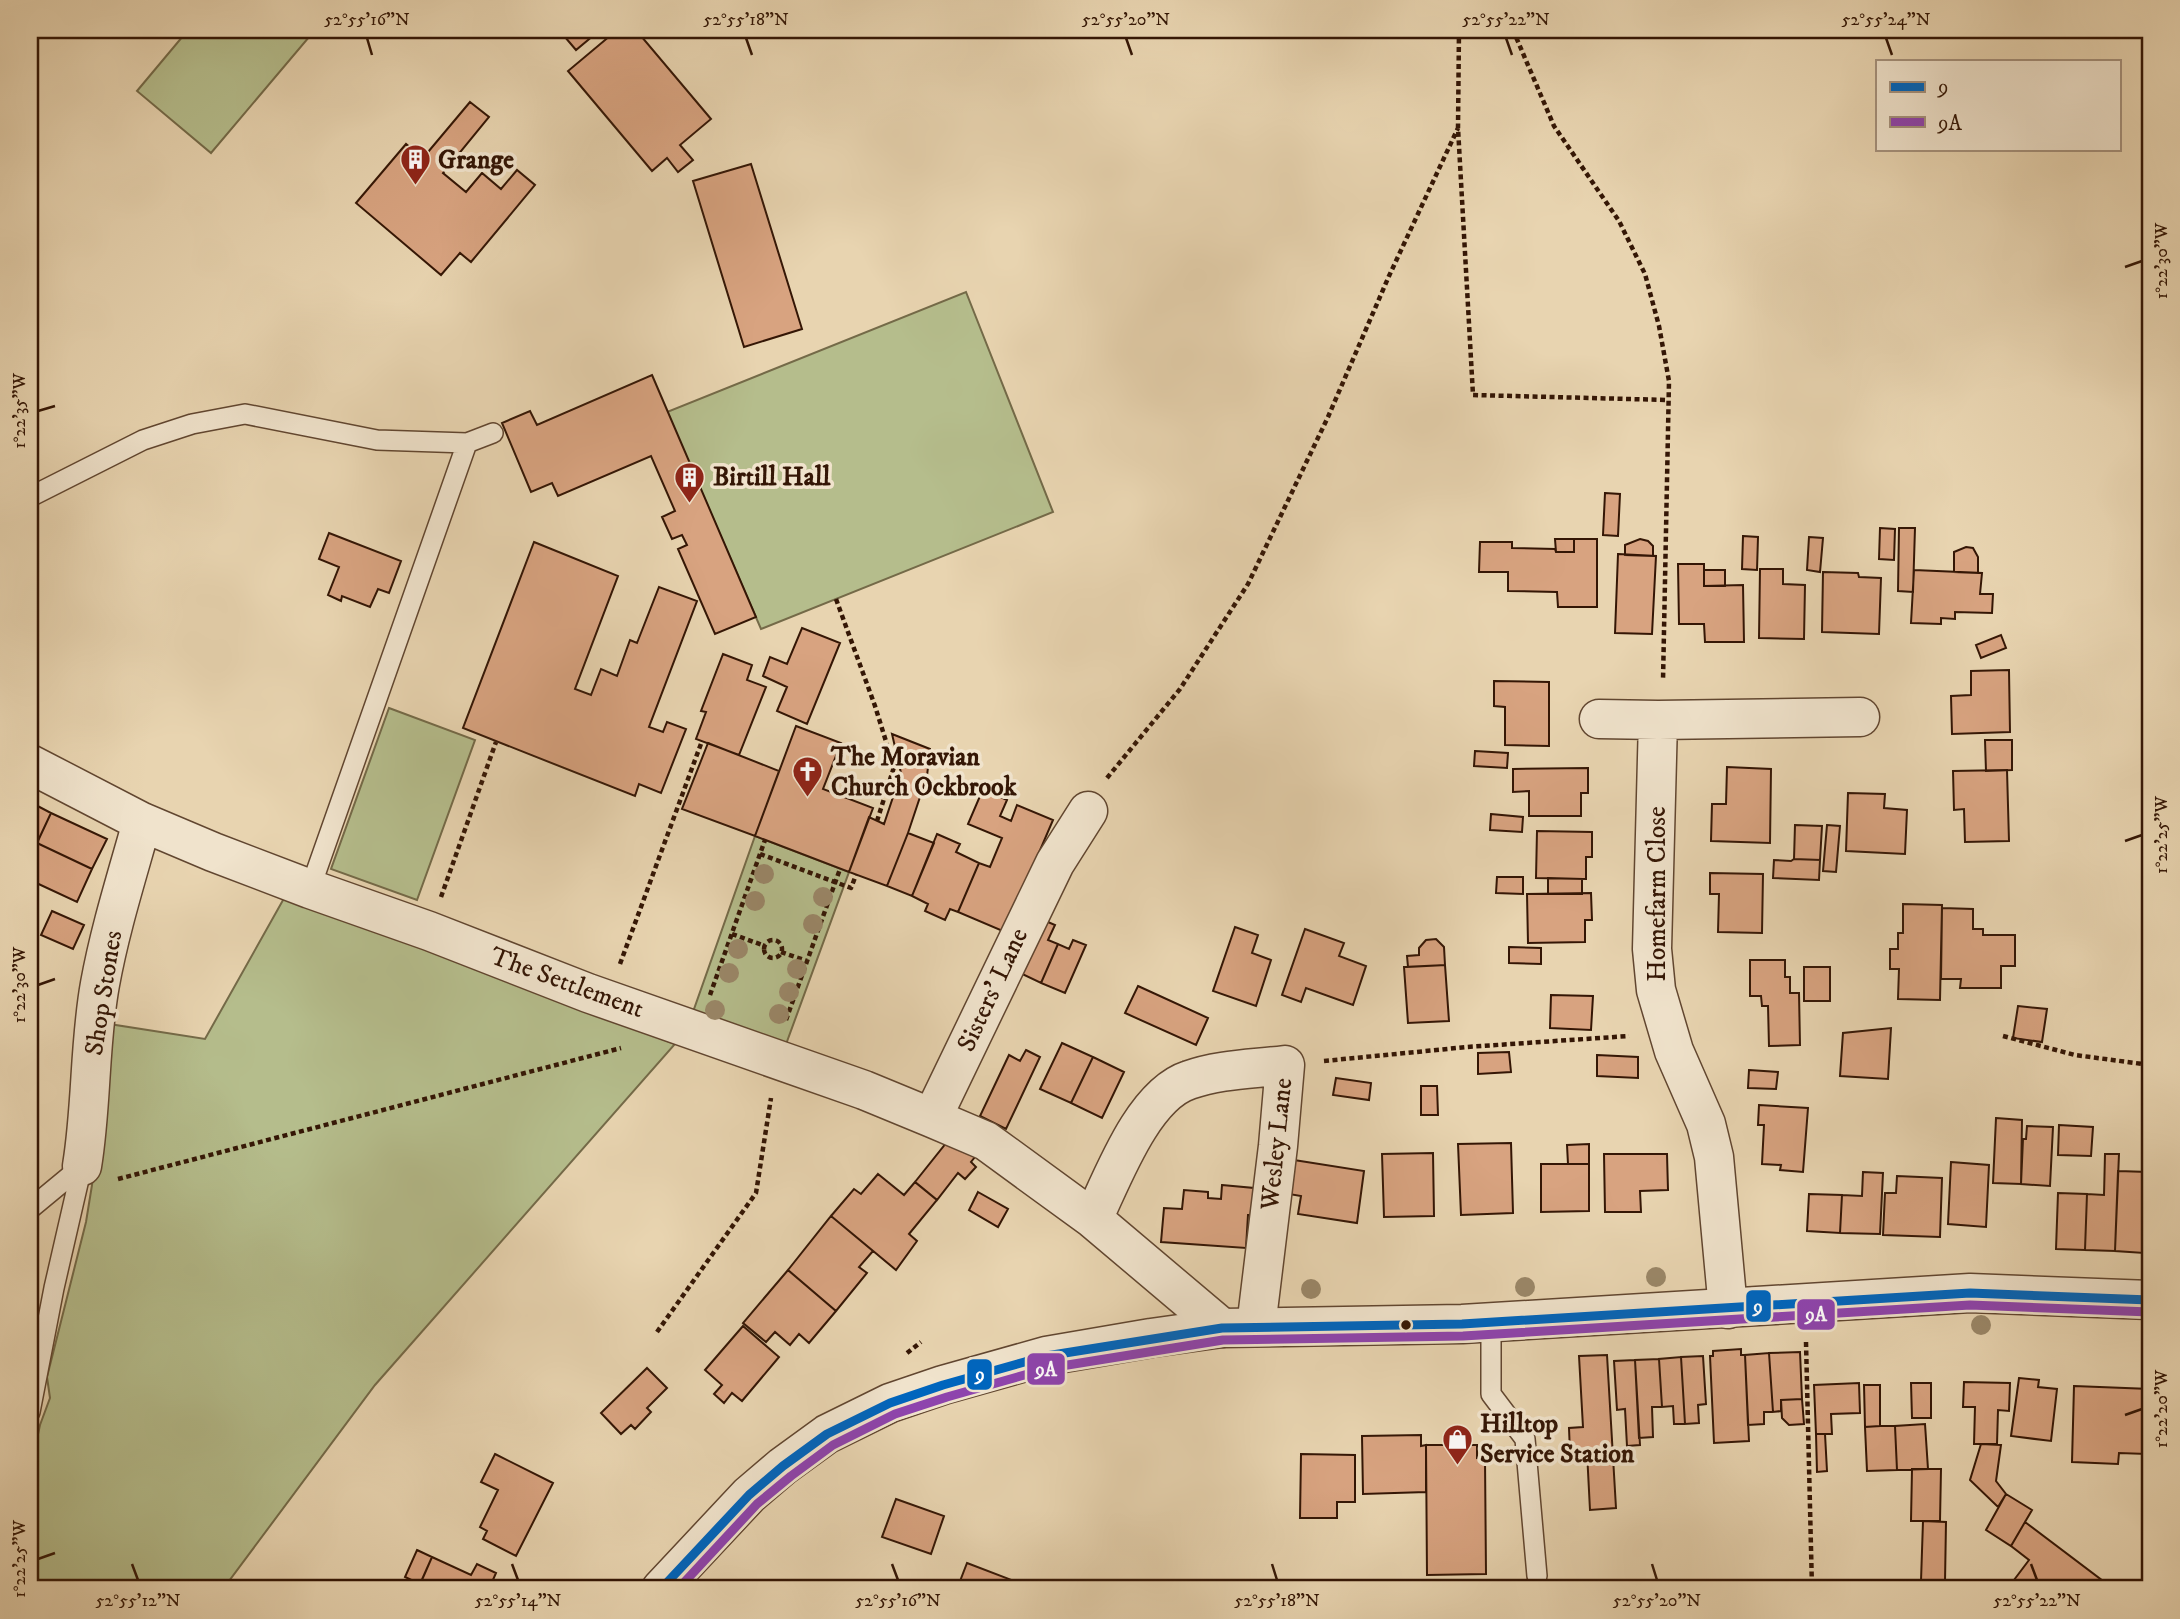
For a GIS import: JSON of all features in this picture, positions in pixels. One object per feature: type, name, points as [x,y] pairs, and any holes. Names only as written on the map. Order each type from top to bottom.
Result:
[{"type":"street","points":[[1599,719],[1860,717]]},
{"type":"street","name":"Homefarm Close","points":[[1658,720],[1652,948],[1656,990],[1668,1033],[1706,1124],[1714,1157],[1728,1309]]},
{"type":"street","name":"The Settlement","points":[[30,764],[142,822],[310,889],[429,930],[607,999],[775,1058],[932,1118],[986,1142],[1093,1219]]},
{"type":"street","name":"Sisters' Lane","points":[[932,1118],[1070,867],[1087,812]]},
{"type":"street","name":"Shop Stones","points":[[79,1178],[88,1133],[100,985],[118,906],[142,822]]},
{"type":"street","name":"Wesley Lane","points":[[1093,1219],[1139,1128],[1152,1106],[1164,1094],[1188,1080],[1228,1071],[1286,1065],[1279,1146],[1239,1328]]},
{"type":"street","points":[[1093,1219],[1239,1328]]},
{"type":"street","points":[[661,1589],[749,1495],[827,1433],[890,1403],[1046,1356],[1151,1338],[1239,1328],[1491,1322],[1970,1293],[2150,1300]]},
{"type":"lane","points":[[30,497],[143,440],[192,424],[245,414],[377,440],[467,443],[494,433]]},
{"type":"lane","points":[[310,889],[467,443]]},
{"type":"lane","points":[[30,1209],[79,1178]]},
{"type":"lane","name":"Shop Stones","points":[[30,1412],[79,1178]]},
{"type":"lane","points":[[1491,1322],[1491,1395],[1525,1439],[1537,1576]]},
{"type":"path","points":[[1459,30],[1458,128],[1473,396],[1668,400]]},
{"type":"path","points":[[1513,30],[1554,127],[1619,221],[1645,274],[1659,326],[1669,381],[1663,687],[1658,720]]},
{"type":"path","points":[[1087,812],[1082,808],[1180,689],[1248,584],[1328,417],[1389,276],[1458,128]]},
{"type":"path","points":[[836,599],[894,767],[877,821]]},
{"type":"path","points":[[607,999],[702,741]]},
{"type":"path","points":[[429,930],[496,743]]},
{"type":"path","points":[[79,1178],[659,1038],[682,1026],[732,934],[765,840]]},
{"type":"path","points":[[760,854],[851,888],[856,875]]},
{"type":"path","points":[[657,1332],[756,1193],[775,1058],[840,869]]},
{"type":"path","points":[[732,934],[765,946]]},
{"type":"path","points":[[774,940],[780,945],[781,952],[777,957],[769,958],[764,952],[765,946],[774,940]]},
{"type":"path","points":[[781,952],[807,961]]},
{"type":"path","points":[[1286,1065],[1466,1047],[1668,1033]]},
{"type":"path","points":[[2003,1036],[2075,1055],[2150,1065]]},
{"type":"path","points":[[1805,1303],[1812,1589]]},
{"type":"green space","points":[[188,30],[315,30],[211,153],[137,91]]},
{"type":"green space","points":[[966,292],[1053,512],[761,629],[667,412]]},
{"type":"green space","points":[[389,708],[475,740],[417,900],[331,869]]},
{"type":"green space","points":[[755,836],[849,872],[785,1047],[693,1012]]},
{"type":"green space","points":[[287,893],[675,1044],[375,1385],[223,1589],[30,1589],[30,1471],[40,1425],[50,1398],[47,1377],[86,1222],[109,1024],[205,1039]]},
{"type":"building","points":[[559,30],[600,30],[576,50]]},
{"type":"building","points":[[617,30],[636,30],[711,119],[680,145],[693,160],[678,172],[667,158],[652,171],[568,71]]},
{"type":"building","name":"Grange","points":[[470,102],[489,117],[443,173],[466,192],[482,173],[501,189],[517,170],[535,185],[471,262],[460,253],[441,275],[356,203],[406,144],[423,158]]},
{"type":"building","points":[[751,164],[802,329],[744,347],[693,181]]},
{"type":"building","name":"Birtill Hall","points":[[652,375],[756,617],[715,634],[678,549],[687,545],[682,535],[672,539],[662,517],[675,511],[651,456],[558,496],[552,483],[531,492],[502,423],[530,411],[537,425]]},
{"type":"building","points":[[1605,493],[1620,494],[1618,536],[1603,535]]},
{"type":"building","points":[[1880,528],[1895,529],[1894,560],[1879,559]]},
{"type":"building","points":[[1899,528],[1915,528],[1913,592],[1898,591]]},
{"type":"building","points":[[329,533],[401,561],[389,593],[378,589],[370,607],[342,596],[341,601],[328,595],[339,567],[319,559]]},
{"type":"building","points":[[1743,536],[1758,537],[1757,570],[1742,569]]},
{"type":"building","points":[[1809,537],[1823,538],[1820,572],[1807,570]]},
{"type":"building","points":[[1555,539],[1574,539],[1574,552],[1556,552]]},
{"type":"building","points":[[1574,539],[1597,539],[1597,607],[1558,607],[1557,592],[1508,591],[1508,572],[1479,572],[1480,542],[1512,542],[1512,548],[1574,552]]},
{"type":"building","points":[[1640,539],[1653,546],[1653,556],[1625,555],[1625,545]]},
{"type":"building","points":[[534,542],[618,576],[575,689],[591,695],[601,669],[617,676],[630,640],[637,643],[659,587],[697,601],[649,727],[663,732],[667,722],[686,729],[661,793],[639,784],[635,796],[463,728]]},
{"type":"building","points":[[1966,547],[1973,548],[1978,557],[1978,573],[1954,572],[1954,552]]},
{"type":"building","points":[[1618,554],[1656,556],[1652,634],[1615,633]]},
{"type":"building","points":[[1678,564],[1704,564],[1704,586],[1743,585],[1744,642],[1705,642],[1704,624],[1679,624]]},
{"type":"building","points":[[1760,569],[1783,569],[1783,584],[1805,585],[1804,639],[1759,638]]},
{"type":"building","points":[[1704,570],[1725,570],[1725,586],[1704,586]]},
{"type":"building","points":[[1914,570],[1982,573],[1980,594],[1993,594],[1992,613],[1955,612],[1955,619],[1941,618],[1941,624],[1911,623]]},
{"type":"building","points":[[1823,572],[1858,573],[1859,577],[1881,578],[1879,634],[1822,632]]},
{"type":"building","points":[[802,628],[840,643],[807,724],[777,711],[787,687],[763,676],[770,657],[787,664]]},
{"type":"building","points":[[2001,635],[2006,648],[1981,658],[1976,645]]},
{"type":"building","points":[[723,654],[752,665],[747,680],[766,687],[739,755],[696,739],[706,712],[701,711]]},
{"type":"building","points":[[2009,670],[2010,732],[1952,734],[1951,696],[1971,695],[1971,671]]},
{"type":"building","points":[[1494,681],[1549,682],[1549,746],[1505,745],[1505,707],[1494,706]]},
{"type":"building","name":"The Moravian Church Ockbrook","points":[[796,726],[841,743],[823,789],[873,808],[849,872],[755,836]]},
{"type":"building","points":[[892,734],[930,749],[927,776],[887,886],[849,872],[869,817],[884,824],[901,773]]},
{"type":"building","points":[[1985,740],[2012,740],[2012,770],[1986,771]]},
{"type":"building","points":[[708,743],[779,771],[755,836],[682,809]]},
{"type":"building","points":[[1475,751],[1508,753],[1507,768],[1474,766]]},
{"type":"building","points":[[1727,767],[1771,769],[1770,843],[1711,841],[1712,804],[1726,804]]},
{"type":"building","points":[[1588,768],[1588,793],[1581,793],[1581,816],[1529,816],[1529,791],[1513,792],[1513,769]]},
{"type":"building","points":[[2007,770],[2009,841],[1965,842],[1964,809],[1954,810],[1953,771]]},
{"type":"building","points":[[983,789],[1007,800],[1000,816],[1011,821],[1017,805],[1053,820],[1005,932],[958,912],[979,863],[990,867],[1002,838],[968,824]]},
{"type":"building","points":[[1848,793],[1885,794],[1884,808],[1907,810],[1905,854],[1846,851]]},
{"type":"building","points":[[30,802],[51,813],[36,845],[30,842]]},
{"type":"building","points":[[51,813],[107,839],[92,869],[37,843]]},
{"type":"building","points":[[1491,814],[1523,817],[1522,832],[1490,830]]},
{"type":"building","points":[[1795,825],[1822,826],[1820,860],[1794,859]]},
{"type":"building","points":[[1827,825],[1840,826],[1836,872],[1823,871]]},
{"type":"building","points":[[1537,831],[1592,832],[1592,857],[1586,857],[1586,879],[1536,878]]},
{"type":"building","points":[[908,833],[934,843],[912,896],[887,886]]},
{"type":"building","points":[[937,834],[960,844],[956,852],[979,863],[958,912],[950,909],[945,920],[925,911],[928,904],[912,896]]},
{"type":"building","points":[[37,843],[92,869],[77,902],[30,880],[30,859]]},
{"type":"building","points":[[1774,860],[1820,860],[1819,880],[1773,878]]},
{"type":"building","points":[[1710,873],[1763,874],[1762,933],[1718,932],[1719,894],[1710,894]]},
{"type":"building","points":[[1497,877],[1523,877],[1523,894],[1496,893]]},
{"type":"building","points":[[1548,878],[1582,879],[1582,894],[1548,894]]},
{"type":"building","points":[[1591,893],[1592,920],[1585,920],[1585,942],[1528,943],[1527,894]]},
{"type":"building","points":[[1903,904],[1942,905],[1940,1000],[1898,999],[1899,969],[1890,969],[1890,949],[1898,949],[1898,933],[1903,933]]},
{"type":"building","points":[[1942,908],[1973,909],[1973,929],[1983,929],[1983,935],[2015,935],[2015,966],[2001,966],[2001,988],[1960,988],[1961,979],[1941,979]]},
{"type":"building","points":[[52,911],[84,925],[73,949],[41,935]]},
{"type":"building","points":[[1041,919],[1055,925],[1048,940],[1058,944],[1041,983],[1018,972]]},
{"type":"building","points":[[1235,927],[1258,935],[1252,953],[1271,960],[1256,1006],[1213,991]]},
{"type":"building","points":[[1305,929],[1344,943],[1339,956],[1366,966],[1353,1005],[1306,988],[1301,1002],[1282,995]]},
{"type":"building","points":[[1436,939],[1444,947],[1445,965],[1408,967],[1407,956],[1419,955],[1419,948],[1426,940]]},
{"type":"building","points":[[1073,940],[1086,945],[1065,993],[1041,983],[1058,944],[1069,949]]},
{"type":"building","points":[[1509,947],[1541,948],[1541,964],[1509,963]]},
{"type":"building","points":[[1750,960],[1785,960],[1785,977],[1790,977],[1790,993],[1799,993],[1800,1045],[1769,1046],[1768,1006],[1762,1006],[1761,996],[1750,996]]},
{"type":"building","points":[[1445,965],[1449,1021],[1408,1023],[1404,967]]},
{"type":"building","points":[[1804,967],[1830,967],[1830,1001],[1804,1001]]},
{"type":"building","points":[[1138,986],[1208,1018],[1196,1045],[1125,1013]]},
{"type":"building","points":[[1551,995],[1593,996],[1591,1030],[1550,1028]]},
{"type":"building","points":[[2018,1006],[2047,1009],[2042,1042],[2013,1038]]},
{"type":"building","points":[[1891,1028],[1888,1079],[1840,1076],[1843,1033]]},
{"type":"building","points":[[1062,1043],[1093,1057],[1071,1103],[1040,1089]]},
{"type":"building","points":[[1026,1050],[1040,1057],[1006,1129],[980,1116],[1009,1055],[1020,1061]]},
{"type":"building","points":[[1509,1052],[1511,1072],[1478,1074],[1478,1053]]},
{"type":"building","points":[[1597,1055],[1638,1057],[1638,1078],[1597,1076]]},
{"type":"building","points":[[1093,1057],[1124,1072],[1102,1118],[1071,1103]]},
{"type":"building","points":[[1749,1070],[1778,1072],[1776,1089],[1748,1088]]},
{"type":"building","points":[[1336,1078],[1371,1083],[1369,1100],[1333,1095]]},
{"type":"building","points":[[1421,1086],[1437,1086],[1438,1115],[1421,1115]]},
{"type":"building","points":[[1759,1105],[1808,1108],[1803,1172],[1780,1170],[1781,1165],[1762,1164],[1764,1125],[1758,1125]]},
{"type":"building","points":[[1996,1118],[2022,1120],[2021,1184],[1993,1183]]},
{"type":"building","points":[[2059,1125],[2093,1127],[2091,1156],[2058,1155]]},
{"type":"building","points":[[2027,1126],[2053,1127],[2050,1186],[2021,1184],[2023,1139],[2026,1139]]},
{"type":"building","points":[[951,1137],[975,1157],[971,1162],[976,1167],[965,1179],[958,1173],[937,1200],[915,1182]]},
{"type":"building","points":[[1511,1143],[1513,1213],[1461,1215],[1458,1144]]},
{"type":"building","points":[[1589,1144],[1589,1164],[1568,1164],[1567,1145]]},
{"type":"building","points":[[1433,1153],[1434,1216],[1384,1217],[1382,1154]]},
{"type":"building","points":[[1604,1154],[1667,1154],[1668,1190],[1640,1191],[1641,1212],[1605,1212]]},
{"type":"building","points":[[2105,1154],[2119,1154],[2115,1251],[2085,1250],[2087,1194],[2104,1195]]},
{"type":"building","points":[[1294,1160],[1364,1171],[1357,1223],[1298,1214],[1301,1196],[1289,1194]]},
{"type":"building","points":[[1951,1162],[1989,1165],[1986,1227],[1948,1224]]},
{"type":"building","points":[[1541,1164],[1589,1164],[1589,1211],[1541,1212]]},
{"type":"building","points":[[2118,1171],[2148,1172],[2144,1253],[2115,1251]]},
{"type":"building","points":[[1863,1172],[1883,1173],[1880,1234],[1840,1233],[1842,1195],[1862,1196]]},
{"type":"building","points":[[878,1174],[904,1195],[915,1182],[937,1200],[909,1234],[917,1241],[896,1270],[831,1216],[854,1189],[861,1194]]},
{"type":"building","points":[[1897,1176],[1942,1178],[1940,1237],[1883,1235],[1885,1193],[1896,1193]]},
{"type":"building","points":[[1222,1185],[1254,1188],[1256,1215],[1248,1215],[1246,1248],[1161,1242],[1164,1208],[1182,1209],[1184,1190],[1208,1192],[1208,1198],[1221,1199]]},
{"type":"building","points":[[978,1192],[1008,1209],[998,1227],[969,1210]]},
{"type":"building","points":[[2058,1193],[2087,1194],[2085,1250],[2056,1249]]},
{"type":"building","points":[[1809,1194],[1842,1195],[1840,1233],[1807,1231]]},
{"type":"building","points":[[831,1216],[873,1251],[859,1267],[867,1273],[836,1311],[788,1270]]},
{"type":"building","points":[[788,1270],[836,1311],[809,1343],[799,1334],[790,1345],[775,1332],[766,1342],[743,1323]]},
{"type":"building","points":[[743,1326],[779,1357],[742,1401],[732,1393],[724,1403],[714,1394],[722,1385],[705,1370]]},
{"type":"building","points":[[1741,1349],[1741,1355],[1745,1355],[1749,1441],[1714,1443],[1710,1356],[1713,1356],[1713,1351]]},
{"type":"building","points":[[1800,1352],[1802,1399],[1781,1400],[1781,1411],[1773,1412],[1769,1353]]},
{"type":"building","points":[[1769,1353],[1773,1412],[1764,1412],[1764,1424],[1748,1425],[1745,1355]]},
{"type":"building","points":[[1607,1355],[1616,1508],[1590,1510],[1587,1452],[1570,1453],[1569,1428],[1583,1427],[1579,1356]]},
{"type":"building","points":[[1703,1356],[1706,1404],[1698,1405],[1699,1423],[1685,1424],[1681,1357]]},
{"type":"building","points":[[1681,1357],[1685,1424],[1674,1424],[1673,1406],[1662,1407],[1659,1359]]},
{"type":"building","points":[[1659,1359],[1662,1407],[1652,1407],[1653,1437],[1639,1438],[1635,1360]]},
{"type":"building","points":[[1635,1360],[1640,1445],[1627,1446],[1625,1409],[1617,1410],[1614,1361]]},
{"type":"building","points":[[647,1368],[667,1388],[647,1408],[651,1412],[635,1429],[631,1425],[621,1434],[601,1413]]},
{"type":"building","points":[[2019,1378],[2039,1380],[2038,1387],[2057,1389],[2051,1441],[2011,1436]]},
{"type":"building","points":[[1964,1382],[2010,1383],[2009,1411],[1998,1410],[1997,1444],[1974,1444],[1975,1407],[1963,1407]]},
{"type":"building","points":[[1859,1383],[1860,1413],[1831,1414],[1832,1434],[1816,1434],[1814,1385]]},
{"type":"building","points":[[1911,1383],[1931,1383],[1931,1418],[1912,1418]]},
{"type":"building","points":[[1864,1385],[1880,1385],[1880,1426],[1865,1427]]},
{"type":"building","points":[[2074,1386],[2150,1389],[2147,1454],[2119,1453],[2118,1464],[2072,1462]]},
{"type":"building","points":[[1802,1399],[1804,1424],[1789,1425],[1782,1418],[1781,1400]]},
{"type":"building","points":[[1925,1424],[1928,1469],[1897,1470],[1895,1426]]},
{"type":"building","points":[[1895,1426],[1897,1470],[1867,1471],[1865,1427]]},
{"type":"building","points":[[1816,1434],[1825,1434],[1827,1471],[1817,1472]]},
{"type":"building","points":[[1421,1435],[1421,1446],[1426,1445],[1426,1492],[1363,1494],[1362,1436]]},
{"type":"building","points":[[1981,1444],[2001,1445],[1996,1481],[2006,1494],[1998,1507],[1970,1480]]},
{"type":"building","points":[[1426,1445],[1477,1445],[1477,1458],[1485,1459],[1486,1574],[1427,1575]]},
{"type":"building","points":[[495,1454],[553,1483],[516,1556],[483,1539],[487,1531],[480,1527],[498,1490],[481,1482]]},
{"type":"building","points":[[1301,1454],[1355,1455],[1355,1502],[1337,1502],[1337,1518],[1300,1518]]},
{"type":"building","points":[[1912,1469],[1941,1469],[1940,1521],[1911,1521]]},
{"type":"building","points":[[2006,1494],[2032,1510],[2011,1546],[1986,1530]]},
{"type":"building","points":[[896,1499],[944,1516],[931,1554],[882,1537]]},
{"type":"building","points":[[1923,1521],[1946,1522],[1945,1582],[1921,1581]]},
{"type":"building","points":[[2025,1522],[2103,1581],[2096,1589],[2018,1589],[2011,1584],[2029,1560],[2011,1546]]},
{"type":"building","points":[[417,1550],[432,1557],[420,1584],[405,1577]]},
{"type":"building","points":[[432,1557],[471,1575],[477,1564],[496,1573],[489,1589],[418,1589]]},
{"type":"building","points":[[967,1563],[1035,1589],[957,1589]]},
{"type":"building","points":[[1929,1581],[1968,1582],[1968,1589],[1928,1589]]},
{"type":"transit line","name":"9","points":[[661,1589],[749,1495],[827,1434],[890,1403],[1046,1356],[1222,1328],[1462,1324],[1970,1293],[2150,1300]]},
{"type":"transit line","name":"9A","points":[[678,1589],[757,1504],[833,1445],[895,1414],[1049,1368],[1223,1340],[1463,1336],[1970,1305],[2150,1312]]},
{"type":"place","name":"Grange","points":[[415,187]]},
{"type":"place","name":"Birtill Hall","points":[[690,504]]},
{"type":"place","name":"The Moravian Church Ockbrook","points":[[808,799]]},
{"type":"place","name":"Hilltop Service Station","points":[[1457,1466]]}]
